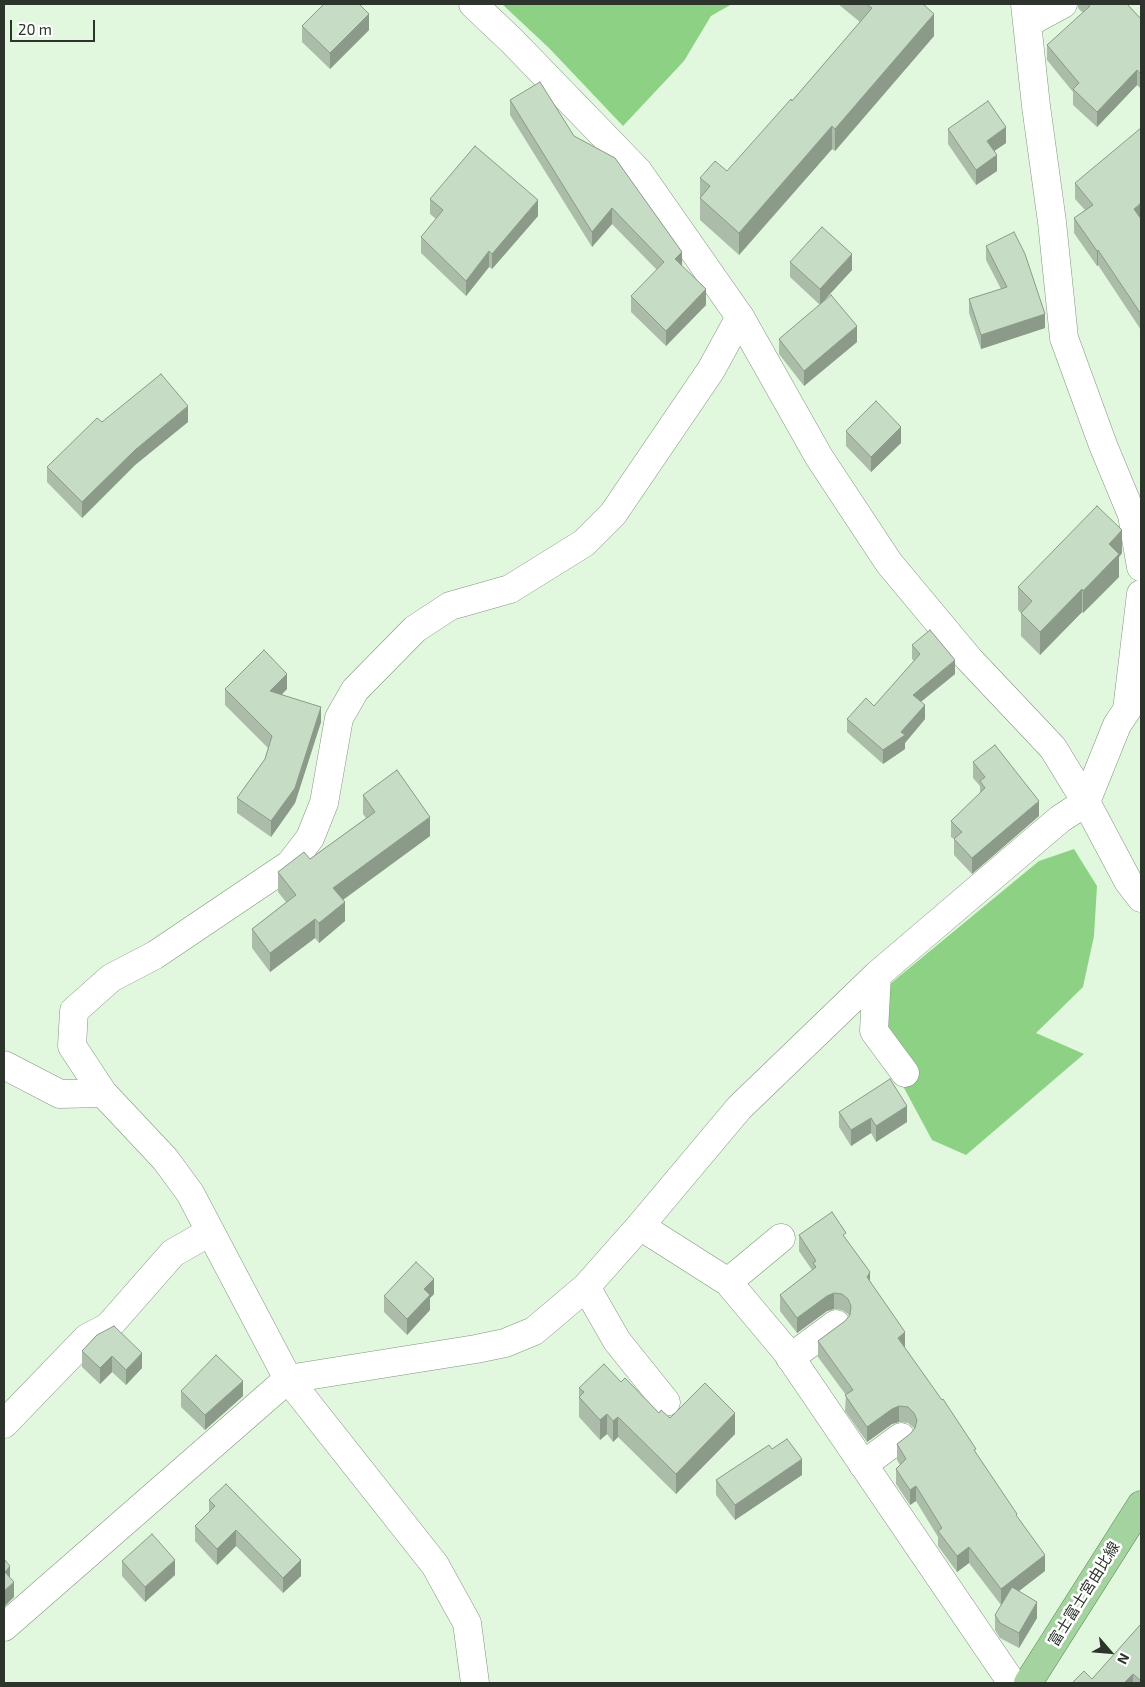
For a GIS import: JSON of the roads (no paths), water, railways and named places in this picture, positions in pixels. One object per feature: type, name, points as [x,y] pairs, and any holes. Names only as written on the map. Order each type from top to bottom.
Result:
[{"type":"main road","name":"富士富士宮由比線","points":[[1028,1683],[1141,1504]]},
{"type":"street","points":[[473,4],[512,41],[638,171],[740,317],[819,457],[889,563],[968,659],[1054,748],[1086,802],[1128,881],[1141,898]]},
{"type":"street","points":[[1063,4],[1027,14],[1064,338],[1103,445],[1132,515],[1141,567]]},
{"type":"street","points":[[475,1683],[467,1623],[435,1565],[288,1379],[190,1192],[170,1166],[103,1093],[72,1046],[74,1011],[111,978],[155,955],[290,864],[310,838],[324,803],[339,718],[355,690],[415,628],[450,606],[510,589],[584,544],[613,514],[711,370],[740,317]]},
{"type":"street","points":[[4,1627],[288,1379],[505,1343],[529,1322],[586,1287],[739,1108],[877,975],[1060,819],[1086,802],[1117,725],[1127,710],[1141,594]]},
{"type":"street","points":[[877,975],[874,1031],[905,1073]]},
{"type":"street","points":[[4,1065],[60,1094],[103,1093]]},
{"type":"street","points":[[640,1226],[728,1282],[790,1358],[1012,1683]]},
{"type":"street","points":[[4,1424],[87,1338],[108,1326],[173,1253],[210,1232]]},
{"type":"street","points":[[728,1282],[781,1238]]},
{"type":"street","points":[[586,1287],[617,1341],[666,1402]]},
{"type":"street","points":[[790,1358],[836,1324]]},
{"type":"street","points":[[863,1465],[901,1437]]}]
